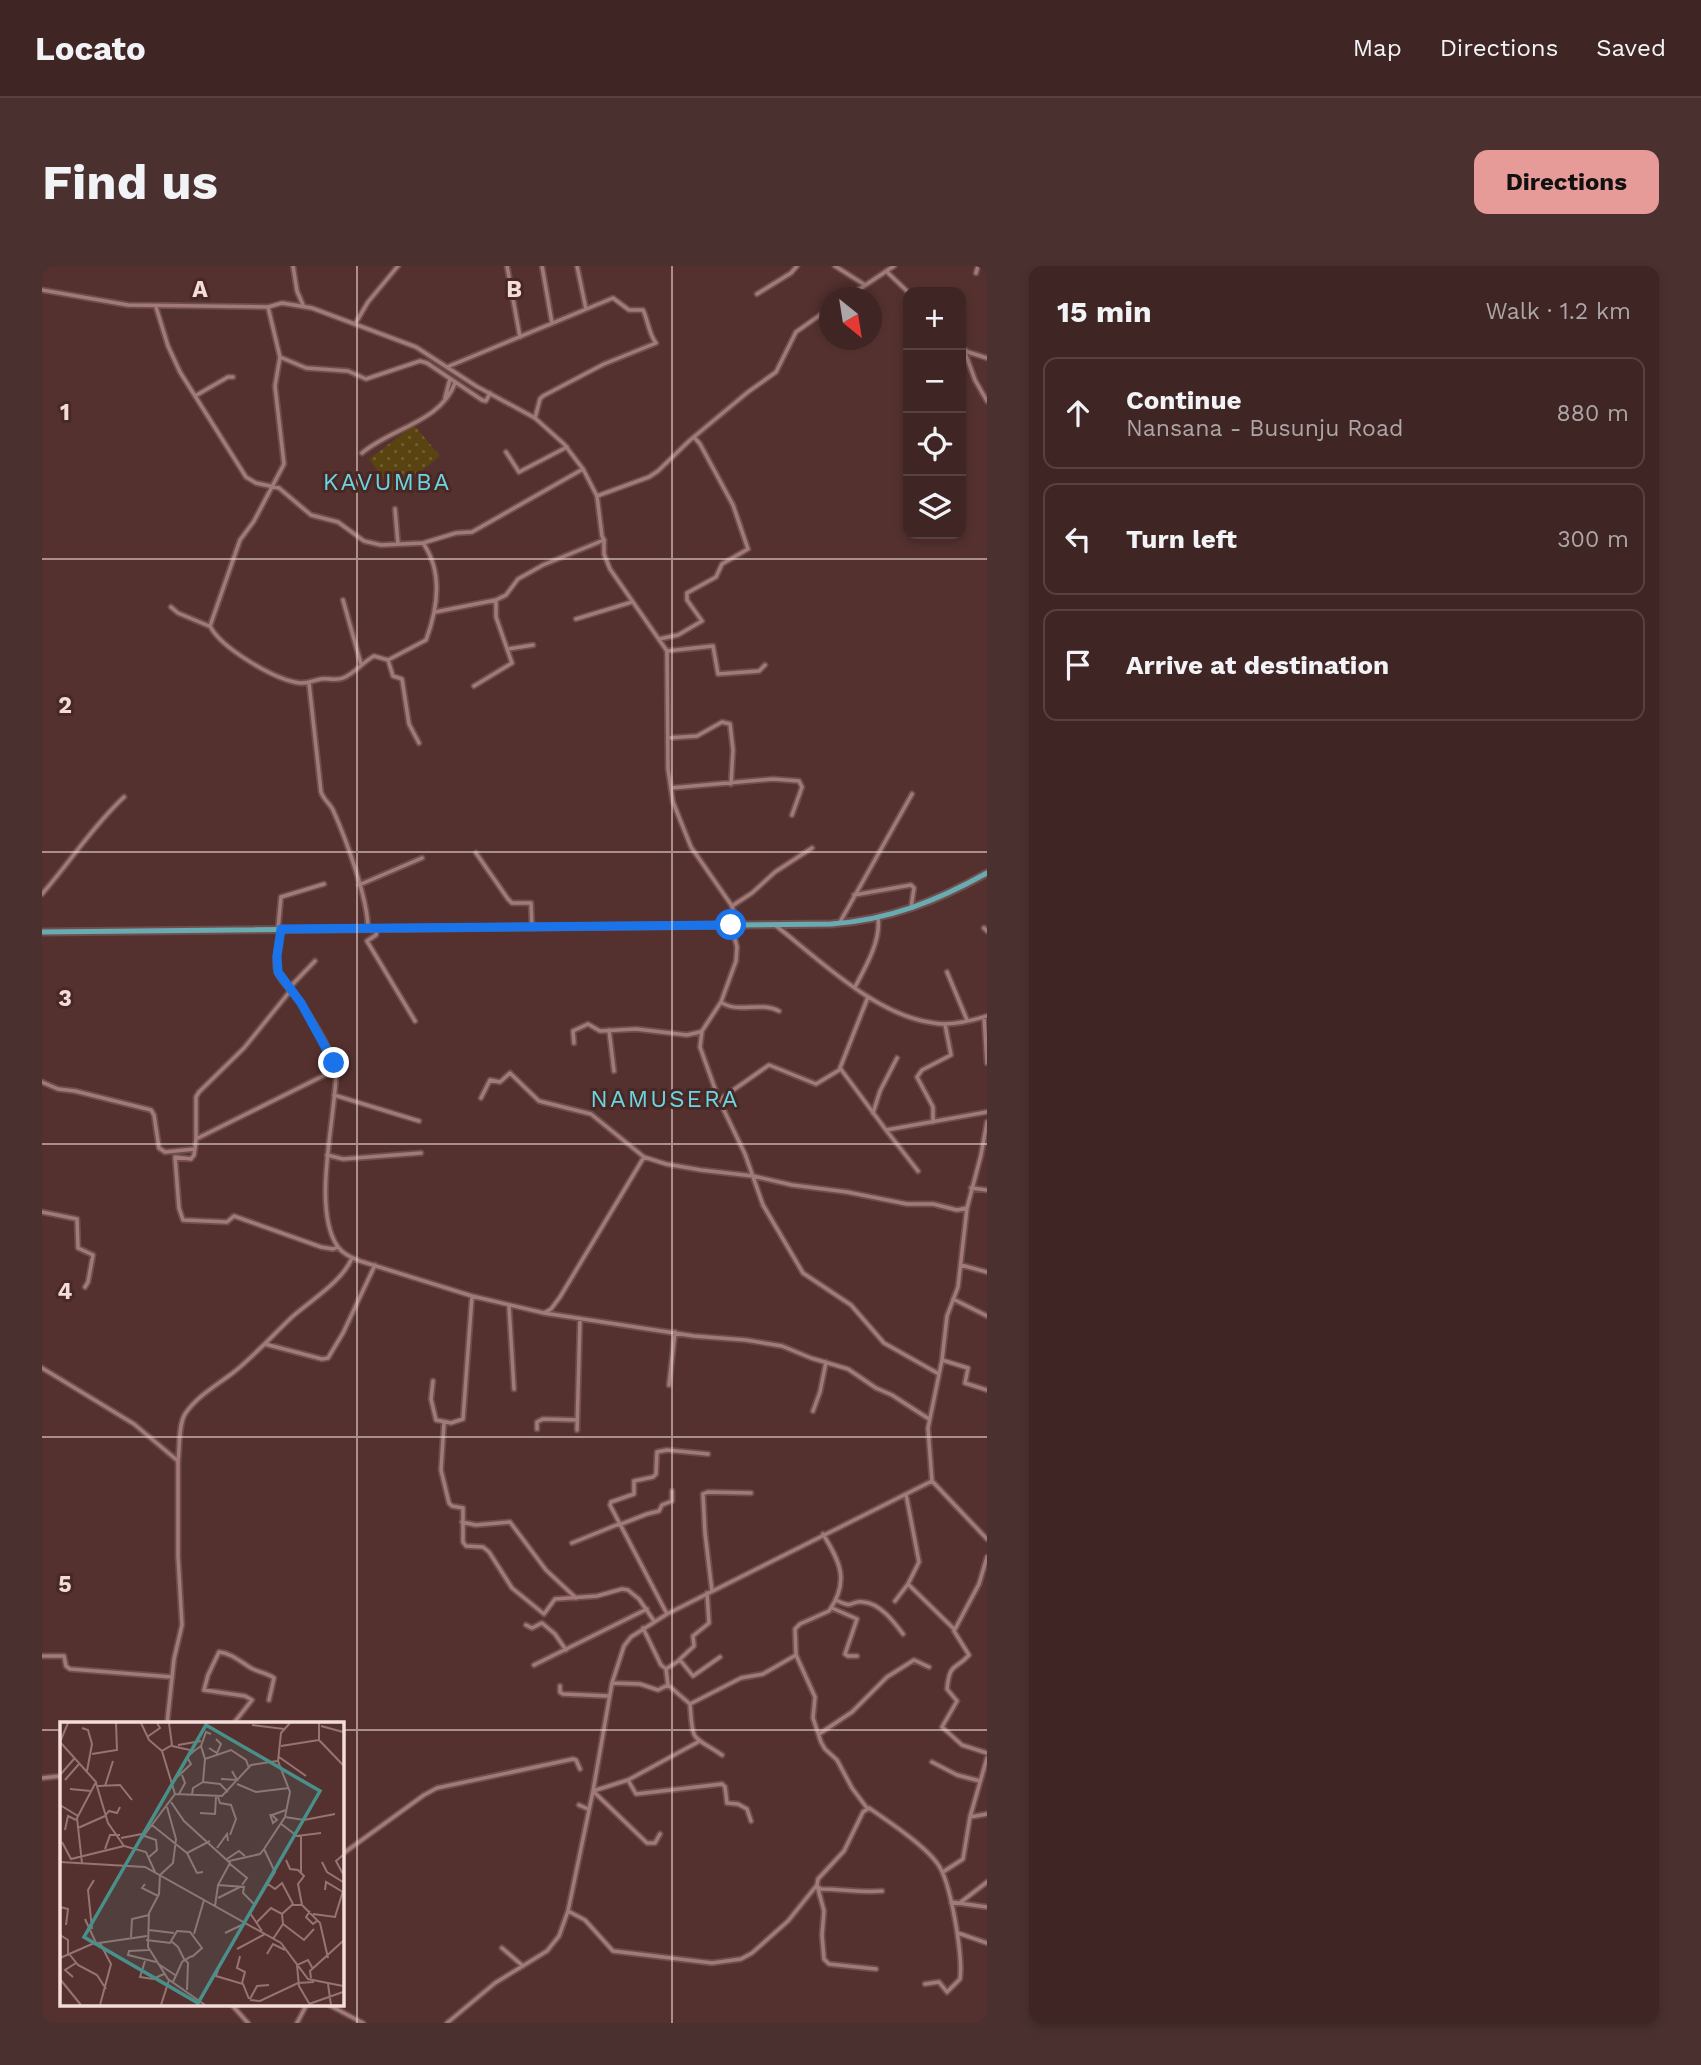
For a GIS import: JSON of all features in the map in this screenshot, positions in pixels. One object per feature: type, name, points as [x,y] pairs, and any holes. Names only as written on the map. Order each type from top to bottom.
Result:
[{"type":"main road","points":[[42,932],[839,924],[878,919],[911,910],[987,873]]},
{"type":"street","points":[[293,266],[297,291],[303,305]]},
{"type":"street","points":[[355,324],[368,302],[398,266]]},
{"type":"street","points":[[507,266],[520,337]]},
{"type":"street","points":[[542,266],[552,323]]},
{"type":"street","points":[[577,266],[586,309]]},
{"type":"street","points":[[757,294],[791,273],[797,266]]},
{"type":"street","points":[[835,266],[865,285]]},
{"type":"street","points":[[862,287],[894,266]]},
{"type":"street","points":[[976,272],[978,266]]},
{"type":"street","points":[[886,271],[903,287]]},
{"type":"street","points":[[42,290],[87,296],[118,304],[156,307],[268,307],[282,303],[303,305],[416,347],[535,418],[567,447],[583,469],[597,496],[606,561],[667,650],[671,788],[677,814],[691,847],[732,906],[736,961],[721,1002],[702,1031],[700,1047],[719,1100],[740,1143],[763,1205],[803,1273],[851,1305],[884,1343],[939,1374]]},
{"type":"street","points":[[447,366],[613,298],[629,310],[642,308],[656,343],[604,364],[543,396],[535,418]]},
{"type":"street","points":[[156,307],[174,359],[246,477],[256,483],[279,488],[311,514],[338,522],[364,541],[380,545],[423,542],[472,531],[583,469]]},
{"type":"street","points":[[210,626],[236,548],[284,464],[275,386],[280,357],[268,307]]},
{"type":"street","points":[[597,496],[649,477],[748,392],[776,372],[796,332],[819,316]]},
{"type":"street","points":[[963,350],[987,401]]},
{"type":"street","points":[[966,350],[987,358]]},
{"type":"street","points":[[280,357],[306,368],[348,371],[366,379],[420,361],[484,401],[490,393]]},
{"type":"street","points":[[195,396],[228,377],[233,377]]},
{"type":"street","points":[[443,403],[450,379]]},
{"type":"street","points":[[362,453],[381,439],[418,421],[443,403],[452,393],[455,383]]},
{"type":"street","points":[[659,639],[678,635],[702,621],[687,600],[688,593],[716,577],[722,564],[748,549],[733,505],[694,437]]},
{"type":"street","points":[[506,452],[519,472],[567,447]]},
{"type":"street","points":[[395,509],[398,544]]},
{"type":"street","points":[[435,612],[506,596],[518,579],[543,565],[604,540]]},
{"type":"street","points":[[171,607],[178,613],[210,626],[220,640],[259,667],[294,682],[341,679],[374,656],[388,660],[426,640],[435,612],[435,564],[423,542]]},
{"type":"street","points":[[343,600],[361,664]]},
{"type":"street","points":[[474,686],[511,665],[512,661],[496,617],[496,600]]},
{"type":"street","points":[[576,619],[632,602]]},
{"type":"street","points":[[508,649],[533,645]]},
{"type":"street","points":[[667,650],[713,646],[716,671],[720,674],[759,671],[765,665]]},
{"type":"street","points":[[388,660],[393,676],[402,679],[409,724],[419,744]]},
{"type":"street","points":[[309,683],[321,792],[323,799],[333,808],[359,885],[369,930]]},
{"type":"street","points":[[668,737],[697,736],[722,722],[730,724],[733,750],[731,784]]},
{"type":"street","points":[[671,788],[773,779],[801,782],[803,787],[792,815]]},
{"type":"street","points":[[839,924],[912,794]]},
{"type":"street","points":[[42,894],[77,852],[93,827],[124,797]]},
{"type":"street","points":[[732,906],[752,893],[775,872],[813,848]]},
{"type":"street","points":[[476,853],[508,900],[512,903],[531,903],[532,928]]},
{"type":"street","points":[[359,885],[422,858]]},
{"type":"street","points":[[324,884],[281,897],[276,967],[280,978],[301,1003],[337,1069],[325,1172],[330,1230],[338,1247],[352,1258],[509,1306],[580,1319],[782,1346],[848,1368],[929,1419]]},
{"type":"street","points":[[853,895],[911,885],[914,888],[911,910]]},
{"type":"street","points":[[855,987],[868,961],[879,925],[878,919]]},
{"type":"street","points":[[775,925],[868,997],[906,1017],[945,1024],[985,1017],[987,1063]]},
{"type":"street","points":[[377,929],[376,934],[367,941],[415,1021]]},
{"type":"street","points":[[315,961],[244,1048],[196,1097],[194,1155],[191,1159],[176,1157],[179,1208],[183,1220],[227,1223],[234,1216],[321,1247],[338,1247]]},
{"type":"street","points":[[947,972],[967,1020]]},
{"type":"street","points":[[868,997],[841,1069],[918,1171]]},
{"type":"street","points":[[721,1002],[727,1006],[757,1005],[779,1011]]},
{"type":"street","points":[[574,1043],[572,1034],[575,1028],[588,1024],[595,1030],[636,1029],[687,1035],[702,1031]]},
{"type":"street","points":[[933,1122],[933,1107],[917,1077],[922,1070],[951,1055],[945,1024]]},
{"type":"street","points":[[609,1030],[614,1071]]},
{"type":"street","points":[[873,1113],[880,1091],[897,1058]]},
{"type":"street","points":[[719,1100],[769,1065],[816,1084],[841,1069]]},
{"type":"street","points":[[196,1139],[337,1069]]},
{"type":"street","points":[[481,1098],[490,1080],[500,1082],[510,1073],[536,1099],[546,1104],[590,1114],[644,1157],[666,1164],[753,1176],[907,1204],[967,1208]]},
{"type":"street","points":[[42,1082],[58,1089],[151,1110],[162,1152],[195,1148]]},
{"type":"street","points":[[334,1095],[419,1121]]},
{"type":"street","points":[[886,1130],[987,1112]]},
{"type":"street","points":[[987,1122],[967,1208],[958,1287],[947,1316],[942,1360],[929,1419],[928,1447],[932,1481],[987,1539]]},
{"type":"street","points":[[327,1155],[342,1159],[421,1153]]},
{"type":"street","points":[[544,1313],[551,1309],[560,1297],[644,1157]]},
{"type":"street","points":[[971,1188],[987,1190]]},
{"type":"street","points":[[42,1212],[77,1219],[78,1248],[92,1252],[93,1256],[85,1287]]},
{"type":"street","points":[[167,1722],[182,1625],[178,1556],[178,1461],[182,1422],[199,1398],[242,1365],[347,1269],[352,1258]]},
{"type":"street","points":[[265,1344],[322,1359],[328,1358],[343,1333],[375,1265]]},
{"type":"street","points":[[961,1265],[987,1272]]},
{"type":"street","points":[[433,1381],[431,1399],[436,1420],[444,1423],[463,1419],[472,1296]]},
{"type":"street","points":[[953,1299],[987,1316]]},
{"type":"street","points":[[509,1306],[514,1389]]},
{"type":"street","points":[[577,1430],[580,1319]]},
{"type":"street","points":[[668,1385],[675,1332]]},
{"type":"street","points":[[942,1360],[968,1368],[965,1383],[987,1390]]},
{"type":"street","points":[[813,1411],[826,1362]]},
{"type":"street","points":[[42,1368],[134,1424],[178,1461]]},
{"type":"street","points":[[537,1429],[537,1422],[543,1419],[577,1420]]},
{"type":"street","points":[[444,1423],[442,1470],[449,1503],[463,1507],[463,1542],[466,1546],[483,1547],[489,1552],[512,1588],[544,1614]]},
{"type":"street","points":[[667,1614],[610,1507],[611,1502],[632,1495],[634,1481],[653,1478],[656,1474],[656,1452],[667,1450],[708,1454]]},
{"type":"street","points":[[447,2023],[488,1988],[553,1946],[559,1936],[568,1911],[593,1791],[608,1696],[624,1646],[643,1628],[667,1614],[932,1481]]},
{"type":"street","points":[[572,1543],[659,1511],[662,1504],[672,1501],[671,1491]]},
{"type":"street","points":[[666,1669],[694,1646],[693,1636],[709,1623],[710,1592],[703,1494],[751,1493]]},
{"type":"street","points":[[895,1601],[908,1584],[919,1562],[906,1494]]},
{"type":"street","points":[[462,1522],[476,1525],[510,1522],[546,1570],[576,1598]]},
{"type":"street","points":[[823,1534],[842,1571],[841,1585],[832,1608],[825,1614],[797,1626],[794,1632],[796,1655],[815,1697],[813,1718],[825,1749],[837,1760],[852,1788],[867,1808],[931,1856],[943,1872],[958,1933],[960,1979],[947,1992],[939,1982],[925,1984]]},
{"type":"street","points":[[943,1872],[963,1859],[970,1817],[987,1756],[962,1745],[942,1727],[957,1701],[947,1689],[949,1672],[970,1655],[955,1634],[955,1629],[979,1584],[987,1557]]},
{"type":"street","points":[[908,1584],[955,1629]]},
{"type":"street","points":[[526,1625],[532,1628],[542,1622],[544,1614],[555,1599],[602,1595],[622,1589],[632,1593],[654,1621]]},
{"type":"street","points":[[836,1600],[848,1605],[864,1602],[877,1608],[891,1619],[903,1634]]},
{"type":"street","points":[[832,1608],[857,1619],[845,1654],[856,1656]]},
{"type":"street","points":[[534,1665],[647,1609]]},
{"type":"street","points":[[542,1622],[566,1650]]},
{"type":"street","points":[[643,1628],[661,1665],[666,1669],[668,1685],[690,1704],[692,1735],[698,1742],[722,1755]]},
{"type":"street","points":[[235,1722],[252,1700],[246,1696],[204,1690],[219,1653],[226,1653],[254,1670],[271,1675],[274,1678],[269,1700]]},
{"type":"street","points":[[690,1704],[741,1678],[763,1674],[796,1655]]},
{"type":"street","points":[[42,1656],[64,1656],[66,1666],[70,1670],[172,1677]]},
{"type":"street","points":[[679,1660],[693,1675],[720,1657]]},
{"type":"street","points":[[819,1734],[852,1712],[887,1677],[914,1660],[929,1667]]},
{"type":"street","points":[[611,1683],[640,1684],[658,1690],[668,1685]]},
{"type":"street","points":[[560,1686],[560,1692],[563,1694],[608,1696]]},
{"type":"street","points":[[593,1791],[628,1780],[698,1742]]},
{"type":"street","points":[[343,1854],[424,1795],[438,1788],[572,1759],[576,1760],[580,1769]]},
{"type":"street","points":[[933,1762],[957,1775],[980,1781]]},
{"type":"street","points":[[42,1778],[60,1776]]},
{"type":"street","points":[[628,1780],[636,1794],[722,1784],[725,1787],[727,1803],[747,1809],[751,1821]]},
{"type":"street","points":[[593,1791],[647,1843],[655,1843],[660,1834]]},
{"type":"street","points":[[579,1805],[588,1809]]},
{"type":"street","points":[[867,1808],[844,1852],[818,1879],[817,1885],[824,1911],[824,1959],[829,1964],[876,1969]]},
{"type":"street","points":[[970,1817],[987,1814]]},
{"type":"street","points":[[959,1903],[987,1882]]},
{"type":"street","points":[[817,1885],[821,1889],[882,1891]]},
{"type":"street","points":[[568,1911],[585,1920],[613,1951],[716,1963],[741,1959],[752,1953],[788,1921],[817,1885]]},
{"type":"street","points":[[951,1902],[987,1907]]},
{"type":"street","points":[[958,1933],[987,1943]]},
{"type":"street","points":[[502,1948],[523,1966]]},
{"type":"street","points":[[233,2006],[248,2023]]},
{"type":"street","points":[[297,2023],[306,2006]]},
{"type":"street","points":[[331,2006],[363,2023]]},
{"type":"shaded area","points":[[414,425],[440,456],[394,493],[369,459]]},
{"type":"district","name":"KAVUMBA","points":[[387,482]]},
{"type":"district","name":"NAMUSERA","points":[[665,1099]]},
{"type":"route","points":[[334,1063],[301,1003],[280,978],[276,967],[281,929],[731,925]]}]
